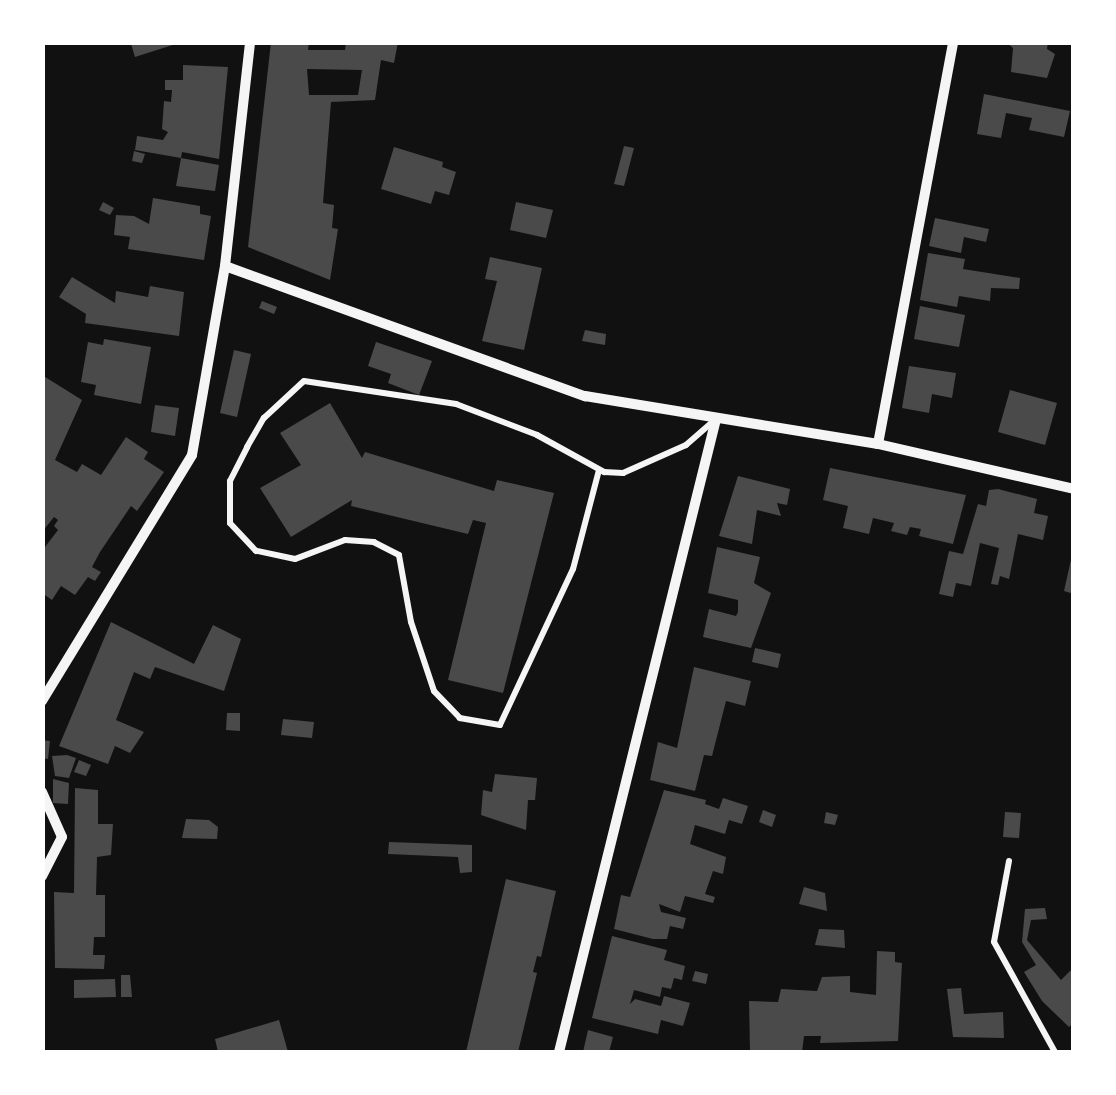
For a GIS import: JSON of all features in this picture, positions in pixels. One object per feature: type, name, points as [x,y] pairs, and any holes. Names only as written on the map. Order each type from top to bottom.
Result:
[{"type":"street","points":[[878,444],[953,42]]},
{"type":"street","points":[[42,701],[192,455],[225,266],[250,43]]},
{"type":"street","points":[[225,266],[585,396],[878,444],[1074,490]]},
{"type":"street","points":[[559,1052],[716,419]]},
{"type":"street","points":[[42,792],[62,837],[42,876]]},
{"type":"lane","points":[[599,470],[573,568],[500,724],[460,718],[434,691],[411,622],[398,555],[374,542],[345,540],[294,558],[256,552],[230,524],[230,481],[264,418],[304,381],[456,404],[537,435],[599,470],[623,473],[686,445],[716,419]]},
{"type":"lane","points":[[1010,862],[994,942],[1055,1052]]},
{"type":"building","points":[[271,42],[309,42],[308,50],[345,50],[346,42],[398,42],[394,63],[381,60],[375,100],[331,102],[323,203],[334,205],[332,228],[338,229],[330,280],[248,247]],"holes":[[[307,69],[362,70],[358,95],[309,95]]]},
{"type":"building","points":[[1006,42],[1048,42],[1047,49],[1055,54],[1047,78],[1011,72],[1013,48]]},
{"type":"building","points":[[179,43],[135,57],[131,44]]},
{"type":"building","points":[[183,65],[228,67],[219,159],[182,152],[181,158],[135,150],[137,136],[163,140],[168,132],[162,129],[164,101],[171,102],[172,90],[165,90],[165,80],[183,80]]},
{"type":"building","points":[[984,94],[1070,111],[1064,137],[1029,130],[1032,118],[1006,113],[1001,138],[977,134]]},
{"type":"building","points":[[624,146],[634,148],[624,186],[614,184]]},
{"type":"building","points":[[394,147],[443,162],[442,167],[456,172],[449,195],[435,191],[431,204],[381,189]]},
{"type":"building","points":[[134,151],[145,154],[142,163],[132,161]]},
{"type":"building","points":[[181,158],[219,165],[215,191],[176,186]]},
{"type":"building","points":[[153,198],[200,206],[200,214],[211,216],[204,260],[128,249],[130,237],[114,235],[116,215],[134,216],[149,224]]},
{"type":"building","points":[[103,202],[114,208],[110,215],[99,210]]},
{"type":"building","points":[[516,202],[553,210],[546,238],[510,230]]},
{"type":"building","points":[[935,218],[989,229],[986,242],[964,237],[961,253],[929,246]]},
{"type":"building","points":[[928,253],[965,259],[963,269],[1020,278],[1019,289],[991,288],[990,301],[959,296],[957,307],[920,300]]},
{"type":"building","points":[[490,257],[542,268],[524,350],[482,341],[497,281],[485,279]]},
{"type":"building","points":[[72,277],[115,303],[116,291],[148,297],[150,286],[184,292],[179,336],[85,323],[86,314],[59,297]]},
{"type":"building","points":[[262,301],[277,307],[274,314],[259,308]]},
{"type":"building","points":[[920,306],[965,315],[959,347],[914,339]]},
{"type":"building","points":[[585,330],[606,334],[605,345],[582,341]]},
{"type":"building","points":[[104,339],[151,347],[141,404],[94,395],[96,385],[81,382],[88,342],[103,345]]},
{"type":"building","points":[[376,342],[432,361],[419,395],[388,383],[391,374],[368,366]]},
{"type":"building","points":[[234,350],[251,354],[237,417],[220,413]]},
{"type":"building","points":[[909,366],[956,373],[952,398],[932,394],[929,413],[902,408]]},
{"type":"building","points":[[42,375],[82,400],[55,460],[77,472],[82,464],[101,475],[126,437],[148,452],[144,459],[164,472],[137,511],[131,506],[100,552],[92,567],[101,572],[95,581],[88,577],[75,595],[61,586],[52,600],[42,593],[42,551],[58,530],[54,526],[58,520],[54,517],[42,532]]},
{"type":"building","points":[[1010,390],[1057,403],[1045,445],[998,432]]},
{"type":"building","points":[[330,403],[362,458],[365,452],[494,491],[497,480],[554,493],[503,693],[448,680],[486,523],[473,520],[468,534],[351,506],[352,500],[291,537],[260,488],[301,465],[280,433]]},
{"type":"building","points":[[155,405],[179,408],[175,436],[151,432]]},
{"type":"building","points":[[830,468],[966,495],[953,544],[919,536],[921,529],[910,527],[907,535],[891,531],[894,523],[873,518],[869,534],[843,528],[848,506],[823,500]]},
{"type":"building","points":[[738,476],[790,489],[787,505],[777,503],[781,516],[757,510],[752,544],[719,536]]},
{"type":"building","points":[[989,490],[1037,499],[1034,513],[1048,516],[1043,540],[1018,534],[1009,579],[1000,576],[998,585],[991,584],[999,548],[980,543],[971,586],[956,583],[953,597],[939,594],[949,551],[963,554],[978,504],[986,506]]},
{"type":"building","points":[[717,547],[760,557],[754,583],[771,593],[751,648],[703,637],[709,609],[736,616],[738,612],[738,600],[708,593]]},
{"type":"building","points":[[1074,555],[1074,594],[1064,591]]},
{"type":"building","points":[[111,622],[194,664],[213,625],[241,639],[224,691],[155,667],[150,679],[134,672],[116,720],[144,732],[130,753],[115,746],[108,764],[59,746]]},
{"type":"building","points":[[755,648],[781,654],[778,668],[752,662]]},
{"type":"building","points":[[694,667],[751,681],[745,706],[726,701],[712,756],[704,755],[695,791],[650,780],[658,742],[677,748]]},
{"type":"building","points":[[227,713],[240,713],[240,731],[226,730]]},
{"type":"building","points":[[283,719],[314,722],[312,738],[281,735]]},
{"type":"building","points":[[42,740],[50,741],[48,759],[42,758]]},
{"type":"building","points":[[52,756],[76,758],[69,778],[55,776]]},
{"type":"building","points":[[79,760],[91,765],[86,776],[74,772]]},
{"type":"building","points":[[495,774],[537,778],[535,800],[528,800],[526,830],[481,815],[483,790],[492,792]]},
{"type":"building","points":[[53,779],[69,783],[68,804],[53,803]]},
{"type":"building","points":[[75,788],[98,790],[98,824],[113,824],[111,855],[97,857],[96,895],[105,895],[105,937],[94,937],[93,955],[105,955],[104,969],[55,968],[54,892],[74,893]]},
{"type":"building","points":[[664,790],[706,800],[705,804],[719,809],[723,798],[748,806],[742,824],[729,820],[725,834],[695,825],[690,844],[726,857],[723,874],[713,871],[705,894],[715,897],[713,903],[685,896],[680,912],[659,904],[661,912],[686,918],[683,929],[670,926],[667,939],[653,939],[614,929],[621,895],[630,897]]},
{"type":"building","points":[[763,810],[776,815],[772,827],[759,822]]},
{"type":"building","points":[[826,812],[838,815],[835,825],[824,823]]},
{"type":"building","points":[[1005,812],[1021,813],[1019,838],[1003,837]]},
{"type":"building","points":[[186,819],[209,820],[218,827],[217,839],[182,838]]},
{"type":"building","points":[[389,842],[472,845],[472,872],[460,873],[458,857],[388,854]]},
{"type":"building","points":[[506,879],[556,891],[541,957],[537,956],[533,972],[537,973],[518,1052],[466,1052]]},
{"type":"building","points":[[804,887],[825,893],[827,911],[799,904]]},
{"type":"building","points":[[1045,908],[1047,919],[1031,920],[1027,940],[1061,980],[1074,967],[1074,1022],[1069,1027],[1042,1001],[1024,972],[1036,965],[1022,942],[1025,909]]},
{"type":"building","points":[[819,929],[844,930],[845,948],[815,945]]},
{"type":"building","points":[[612,936],[667,950],[664,960],[685,966],[682,980],[674,978],[671,989],[662,987],[660,997],[634,990],[630,1004],[635,999],[661,1006],[664,996],[690,1003],[683,1026],[661,1020],[658,1034],[592,1018]]},
{"type":"building","points":[[877,951],[895,952],[895,962],[902,963],[898,1041],[820,1043],[821,1036],[804,1036],[802,1052],[750,1050],[749,1001],[778,1002],[781,989],[817,991],[822,977],[850,976],[850,992],[876,995]]},
{"type":"building","points":[[695,971],[708,974],[706,984],[692,981]]},
{"type":"building","points":[[121,975],[130,975],[132,997],[121,997]]},
{"type":"building","points":[[115,979],[116,997],[74,998],[74,980]]},
{"type":"building","points":[[961,988],[964,1014],[1003,1012],[1004,1038],[953,1037],[947,989]]},
{"type":"building","points":[[279,1020],[288,1052],[218,1052],[215,1039]]},
{"type":"building","points":[[588,1030],[613,1037],[609,1052],[583,1052]]}]
